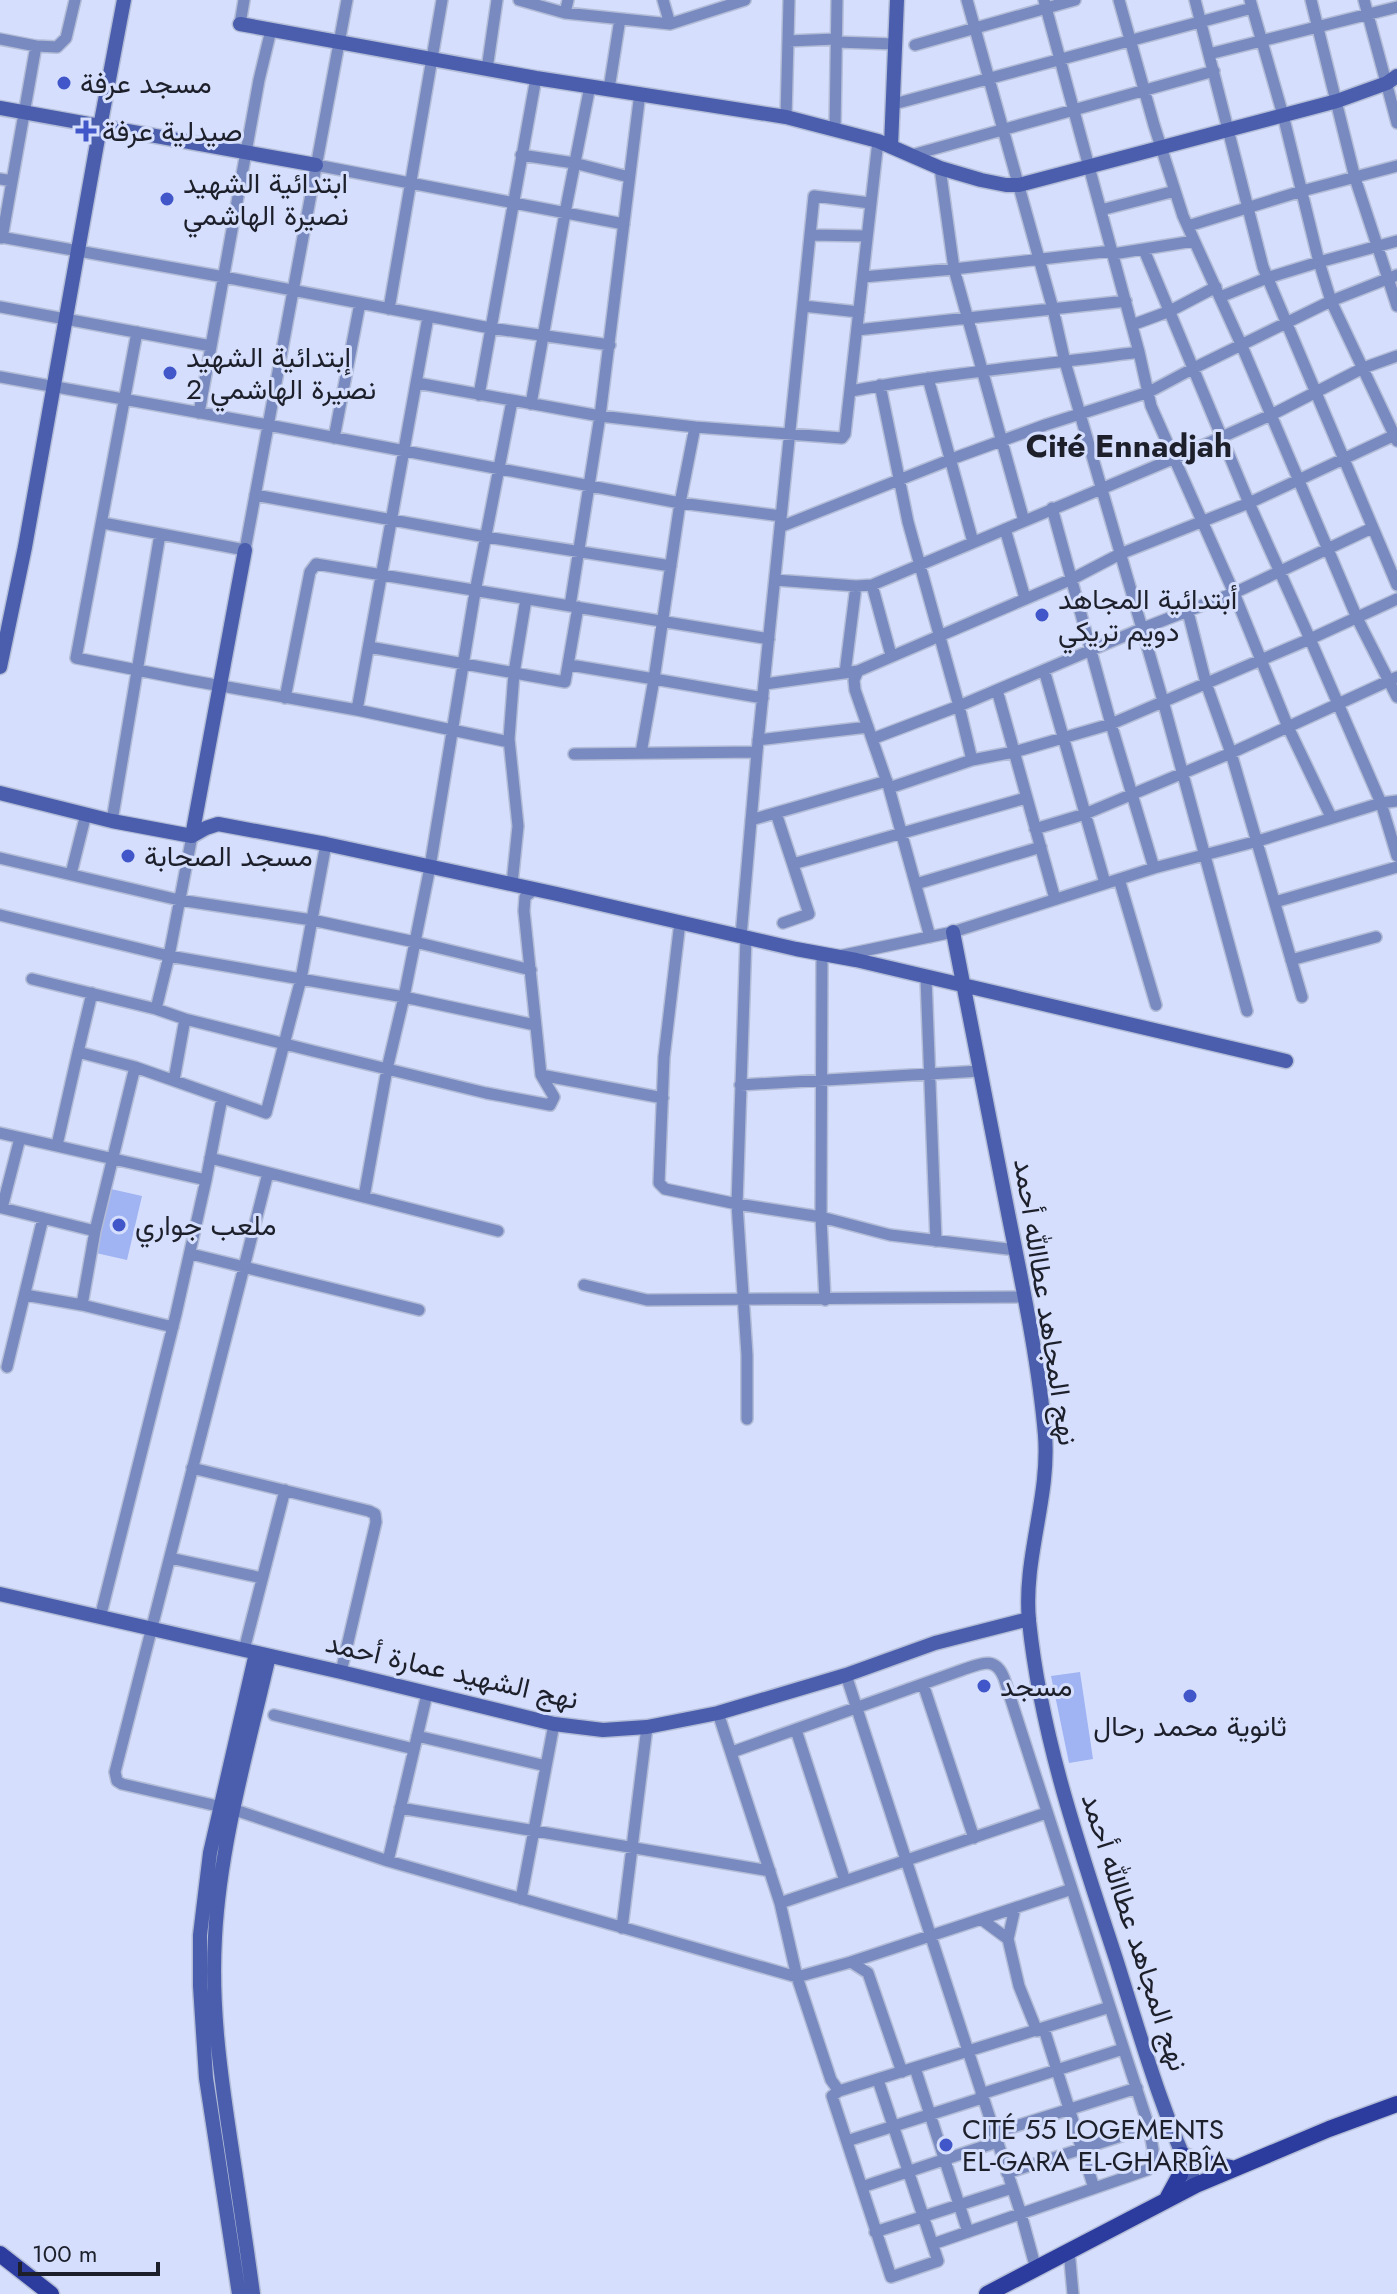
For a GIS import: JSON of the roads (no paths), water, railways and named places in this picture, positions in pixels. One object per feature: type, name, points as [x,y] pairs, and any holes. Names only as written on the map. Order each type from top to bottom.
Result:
[{"type":"main road","points":[[987,2294],[1196,2185],[1397,2104]]},
{"type":"main road","points":[[1165,2200],[1172,2193],[1180,2175],[1182,2155],[1233,2169]]},
{"type":"main road","points":[[0,2254],[51,2294]]},
{"type":"street","points":[[0,39],[51,48],[63,43],[75,0]]},
{"type":"street","points":[[0,667],[25,547],[124,0]]},
{"type":"street","points":[[244,0],[240,24],[536,78],[786,117],[884,144],[940,168],[1006,185],[1019,185],[1337,101],[1392,80]]},
{"type":"street","points":[[156,1009],[192,836],[347,0]]},
{"type":"street","points":[[389,309],[442,0]]},
{"type":"street","points":[[487,69],[497,0]]},
{"type":"street","points":[[519,0],[565,13],[670,24],[745,0]]},
{"type":"street","points":[[565,13],[568,0]]},
{"type":"street","points":[[663,0],[670,24]]},
{"type":"street","points":[[786,117],[789,0]]},
{"type":"street","points":[[835,129],[837,0]]},
{"type":"street","points":[[417,383],[600,416],[842,438],[851,391],[870,203],[894,104],[897,0]]},
{"type":"street","points":[[967,0],[1247,1011]]},
{"type":"street","points":[[915,45],[1045,4],[1075,0]]},
{"type":"street","points":[[1119,0],[1161,148],[1188,226],[1357,618],[1393,679],[1397,697]]},
{"type":"street","points":[[1195,0],[1267,278],[1397,585]]},
{"type":"street","points":[[1311,0],[1355,178],[1378,248],[1392,277],[1397,306]]},
{"type":"street","points":[[1364,0],[1392,80],[1397,123]]},
{"type":"street","points":[[1045,4],[1126,301],[1151,406],[1234,593],[1288,727],[1331,817]]},
{"type":"street","points":[[765,684],[858,671],[1072,579],[1120,554],[1249,503],[1396,437],[1331,301],[1251,4],[1130,41],[894,104]]},
{"type":"street","points":[[1209,54],[1397,7]]},
{"type":"street","points":[[609,89],[620,19]]},
{"type":"street","points":[[199,413],[271,30]]},
{"type":"street","points":[[788,41],[895,44]]},
{"type":"street","points":[[36,46],[24,113],[6,180],[1,238],[490,328],[610,345]]},
{"type":"street","points":[[912,155],[1214,71]]},
{"type":"street","points":[[479,395],[536,78]]},
{"type":"street","points":[[531,404],[590,86]]},
{"type":"street","points":[[369,647],[565,682],[570,665],[578,551],[610,345],[640,93]]},
{"type":"street","points":[[0,108],[624,224]]},
{"type":"street","points":[[521,155],[574,163],[629,177]]},
{"type":"street","points":[[1188,226],[1397,166]]},
{"type":"street","points":[[940,168],[954,269],[1024,521]]},
{"type":"street","points":[[1101,210],[1175,191]]},
{"type":"street","points":[[747,1419],[747,1355],[737,1204],[744,937],[751,820],[789,434],[814,196],[870,203]]},
{"type":"street","points":[[810,235],[867,236]]},
{"type":"street","points":[[863,277],[1144,250],[1194,241]]},
{"type":"street","points":[[1132,325],[1218,292],[1397,241]]},
{"type":"street","points":[[1144,250],[1249,503],[1381,803],[1397,856]]},
{"type":"street","points":[[0,377],[781,522],[899,482],[1002,441],[1149,392],[1331,301],[1392,277]]},
{"type":"street","points":[[857,330],[1126,301]]},
{"type":"street","points":[[334,438],[360,303]]},
{"type":"street","points":[[803,306],[859,312]]},
{"type":"street","points":[[0,307],[211,346]]},
{"type":"street","points":[[357,710],[428,317]]},
{"type":"street","points":[[137,332],[76,658],[357,710],[509,742]]},
{"type":"street","points":[[851,391],[983,369],[1139,352]]},
{"type":"street","points":[[775,580],[872,585],[1175,458],[1271,415],[1363,368],[1397,356]]},
{"type":"street","points":[[928,378],[973,542]]},
{"type":"street","points":[[880,385],[899,482],[972,760]]},
{"type":"street","points":[[364,1197],[387,1069],[430,867],[475,592],[512,401]]},
{"type":"street","points":[[641,753],[695,427]]},
{"type":"street","points":[[255,495],[486,537],[671,566]]},
{"type":"street","points":[[1052,508],[1154,868]]},
{"type":"street","points":[[103,523],[245,550]]},
{"type":"street","points":[[574,754],[758,746],[870,733],[959,706],[1234,593],[1372,528]]},
{"type":"street","points":[[1005,529],[1025,598]]},
{"type":"street","points":[[112,821],[160,534]]},
{"type":"street","points":[[285,698],[312,566],[321,564],[769,639]]},
{"type":"street","points":[[872,585],[891,655]]},
{"type":"street","points":[[845,673],[856,586]]},
{"type":"street","points":[[512,884],[518,826],[509,742],[514,673],[526,599]]},
{"type":"street","points":[[751,820],[1111,724],[1397,599]]},
{"type":"street","points":[[1188,612],[1206,683],[1258,841],[1302,997]]},
{"type":"street","points":[[570,665],[763,698]]},
{"type":"street","points":[[1044,670],[1105,883]]},
{"type":"street","points":[[858,671],[854,684],[888,785],[930,937]]},
{"type":"street","points":[[1035,829],[1085,814],[1181,774],[1393,679]]},
{"type":"street","points":[[997,690],[1055,899]]},
{"type":"street","points":[[0,793],[112,821],[192,836],[218,824],[326,844],[963,985],[1286,1061]]},
{"type":"street","points":[[793,864],[1026,798]]},
{"type":"street","points":[[830,955],[953,932],[1154,868],[1397,801]]},
{"type":"street","points":[[776,813],[809,914],[783,923]]},
{"type":"street","points":[[71,874],[86,814]]},
{"type":"street","points":[[78,1052],[135,1067],[266,1113],[301,979],[326,844]]},
{"type":"street","points":[[916,884],[1041,847]]},
{"type":"street","points":[[0,858],[179,900],[312,920],[531,970]]},
{"type":"street","points":[[1275,902],[1397,867]]},
{"type":"street","points":[[1119,879],[1156,1005]]},
{"type":"street","points":[[32,979],[387,1069],[550,1105],[554,1097],[541,1075],[524,911],[525,897],[535,889]]},
{"type":"street","points":[[0,915],[169,956],[404,997],[535,1025]]},
{"type":"street","points":[[680,922],[664,1057],[659,1183],[665,1189],[821,1217],[890,1235],[1016,1250]]},
{"type":"street","name":"نهج المجاهد عطاالله أحمد","points":[[953,932],[1016,1250],[1043,1422],[1045,1449],[1029,1580],[1029,1619],[1048,1732],[1068,1809],[1134,2017],[1182,2155],[1196,2185]]},
{"type":"street","points":[[1291,960],[1376,937]]},
{"type":"street","points":[[825,1300],[821,1217],[821,1079],[830,955]]},
{"type":"street","points":[[926,978],[936,1241]]},
{"type":"street","points":[[57,1145],[92,993]]},
{"type":"street","points":[[174,1080],[185,1019]]},
{"type":"street","points":[[82,1305],[95,1231],[135,1067]]},
{"type":"street","points":[[740,1085],[980,1071]]},
{"type":"street","points":[[541,1075],[663,1098]]},
{"type":"street","points":[[100,1618],[191,1254],[222,1098]]},
{"type":"street","points":[[0,1133],[206,1180]]},
{"type":"street","points":[[20,1138],[2,1208],[95,1231]]},
{"type":"street","points":[[210,1158],[498,1231]]},
{"type":"street","points":[[268,1173],[115,1778],[122,1784],[228,1809],[388,1861],[797,1977],[1072,1889]]},
{"type":"street","points":[[7,1367],[43,1218]]},
{"type":"street","points":[[191,1254],[419,1310]]},
{"type":"street","points":[[584,1285],[647,1300],[1024,1297]]},
{"type":"street","points":[[25,1295],[173,1327]]},
{"type":"street","points":[[192,1468],[375,1514],[376,1522],[341,1672]]},
{"type":"street","points":[[253,2294],[221,2075],[214,1985],[215,1937],[228,1809],[256,1653],[262,1578],[285,1490]]},
{"type":"street","points":[[170,1558],[262,1578]]},
{"type":"street","name":"نهج الشهيد عمارة أحمد","points":[[0,1594],[554,1724],[603,1730],[647,1727],[718,1713],[846,1675],[935,1643],[1029,1619]]},
{"type":"street","points":[[732,1752],[985,1663],[998,1667],[1004,1678],[1137,2088],[1153,2150],[1147,2170],[933,2244]]},
{"type":"street","points":[[846,1675],[1021,2214],[1036,2269]]},
{"type":"street","points":[[923,1684],[974,1838]]},
{"type":"street","points":[[388,1861],[427,1694]]},
{"type":"street","points":[[718,1713],[780,1903],[797,1977],[831,2080],[839,2091]]},
{"type":"street","points":[[274,1715],[414,1749]]},
{"type":"street","points":[[521,1899],[554,1724]]},
{"type":"street","points":[[622,1928],[647,1727]]},
{"type":"street","points":[[796,1730],[845,1881]]},
{"type":"street","points":[[417,1736],[546,1766]]},
{"type":"street","points":[[400,1808],[770,1871]]},
{"type":"street","points":[[228,1809],[210,1853],[200,1935],[200,1986],[206,2078],[239,2294]]},
{"type":"street","points":[[780,1903],[1046,1813]]},
{"type":"street","points":[[1015,1908],[1008,1939],[1019,1986],[1057,2071],[1094,2188]]},
{"type":"street","points":[[981,1919],[1008,1939]]},
{"type":"street","points":[[868,1973],[880,1952]]},
{"type":"street","points":[[851,1962],[868,1973],[902,2072]]},
{"type":"street","points":[[878,2080],[938,2261],[891,2277],[832,2096],[839,2091],[1110,2007]]},
{"type":"street","points":[[847,2141],[1123,2049]]},
{"type":"street","points":[[915,2068],[968,2232]]},
{"type":"street","points":[[862,2187],[945,2160],[1069,2110],[1137,2088]]},
{"type":"street","points":[[1007,2173],[1149,2127]]},
{"type":"street","points":[[875,2232],[1012,2188]]},
{"type":"street","points":[[1069,2250],[1073,2294]]},
{"type":"place","name":"مسجد عرفة","points":[[64,83]]},
{"type":"place","name":"صيدلية عرفة","points":[[86,131]]},
{"type":"place","name":"ابتدائية الشهيد نصيرة الهاشمي","points":[[167,199]]},
{"type":"place","name":"إبتدائية الشهيد نصيرة الهاشمي 2","points":[[170,373]]},
{"type":"place","name":"أبتدائية المجاهد دويم تريكي","points":[[1042,615]]},
{"type":"place","name":"مسجد الصحابة","points":[[128,856]]},
{"type":"place","name":"ملعب جواري","points":[[119,1225]]},
{"type":"place","name":"مسجد","points":[[984,1686]]},
{"type":"place","name":"ثانوية محمد رحال","points":[[1190,1696]]},
{"type":"place","name":"CITÉ 55 LOGEMENTS EL-GARA EL-GHARBÎA","points":[[946,2145]]},
{"type":"district","name":"Cité Ennadjah","points":[[1129,446]]}]
